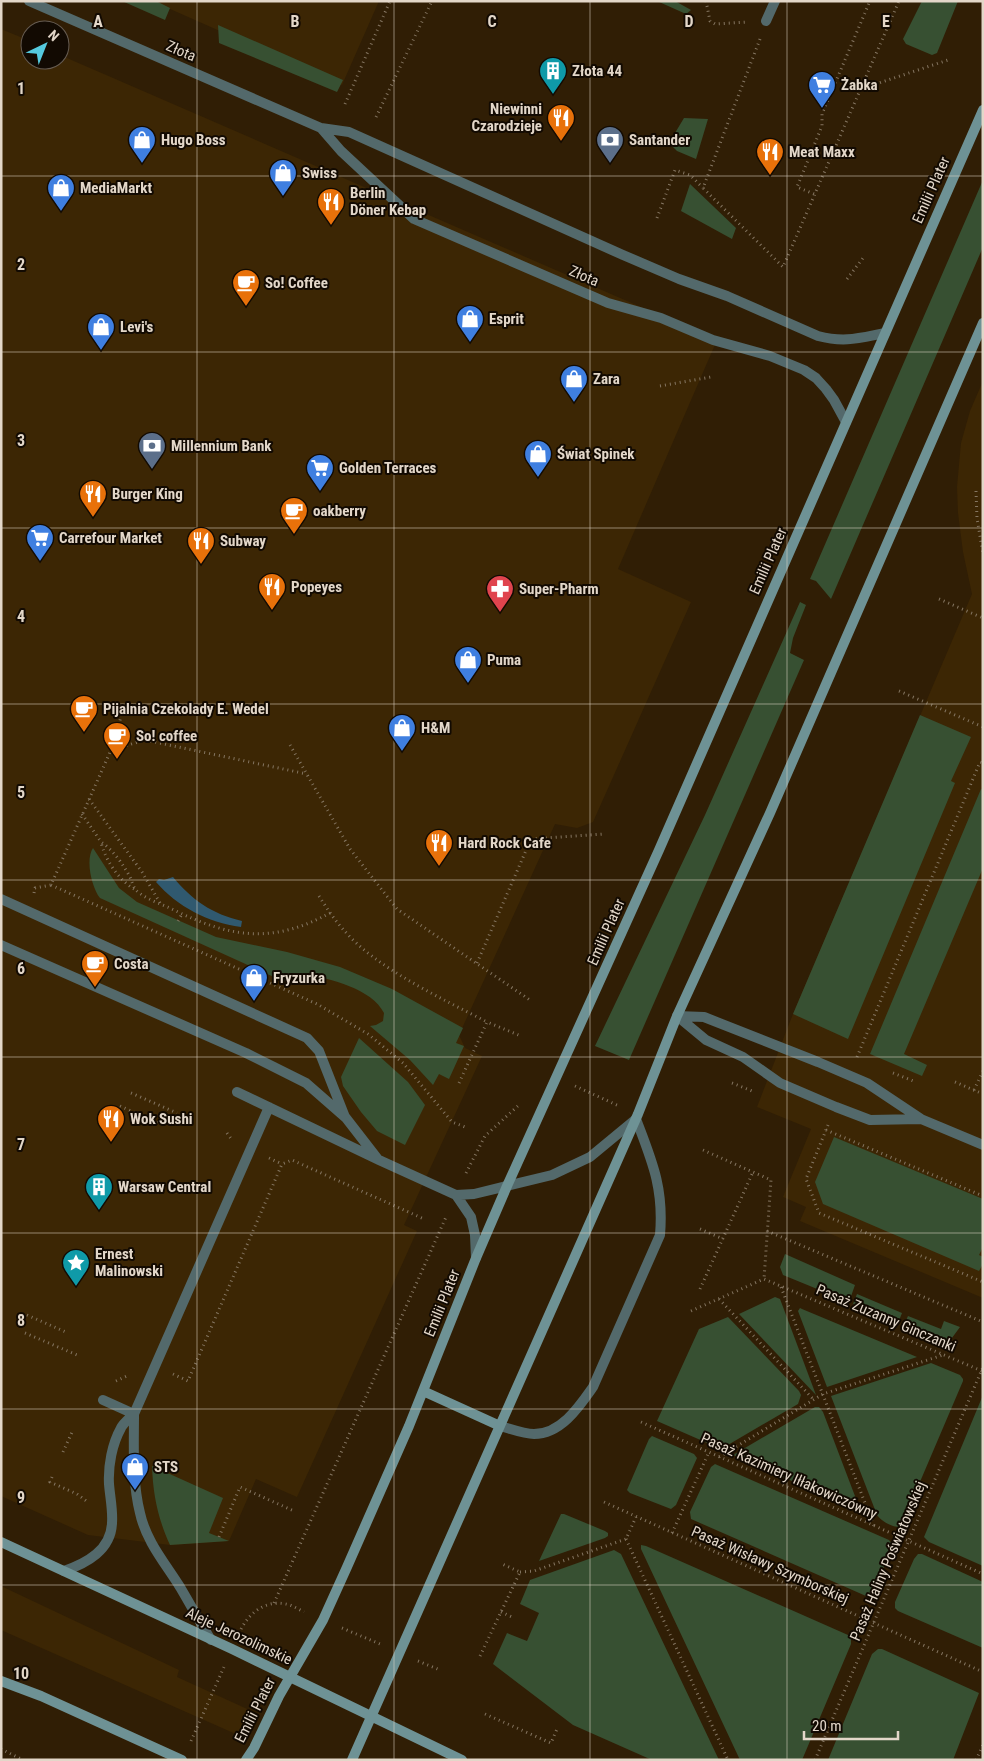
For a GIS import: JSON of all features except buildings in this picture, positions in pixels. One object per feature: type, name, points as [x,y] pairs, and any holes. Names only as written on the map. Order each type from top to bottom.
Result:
[{"type":"street","name":"Złota","points":[[29,1],[321,128],[349,132],[680,280],[727,296],[818,336],[834,340],[850,340],[885,333]]},
{"type":"street","points":[[766,21],[775,1]]},
{"type":"street","name":"Emilii Plater","points":[[246,1760],[254,1748],[278,1696],[324,1620],[423,1391],[507,1186],[659,850],[982,116]]},
{"type":"street","name":"Złota","points":[[321,128],[341,151],[414,219],[608,303],[661,318],[713,340],[759,352],[804,370],[816,378],[826,389],[846,422]]},
{"type":"street","points":[[352,1760],[636,1119],[677,1016],[774,804],[983,323]]},
{"type":"street","points":[[1,899],[307,1038],[319,1051],[346,1118]]},
{"type":"street","points":[[1,945],[246,1053],[306,1083],[346,1118],[379,1160]]},
{"type":"street","points":[[677,1016],[704,1017],[818,1062],[867,1083],[921,1119],[983,1145]]},
{"type":"street","points":[[677,1016],[706,1040],[742,1057],[780,1083],[836,1107],[870,1120],[921,1119]]},
{"type":"street","points":[[237,1092],[456,1195],[474,1194],[552,1175],[590,1157],[636,1119]]},
{"type":"street","points":[[64,1571],[80,1566],[96,1555],[105,1545],[112,1525],[109,1475],[112,1449],[121,1426],[134,1414],[269,1107]]},
{"type":"street","points":[[423,1391],[500,1426],[533,1434],[545,1433],[557,1428],[577,1409],[593,1387],[660,1235],[660,1192],[653,1165],[636,1119]]},
{"type":"street","points":[[456,1195],[471,1217],[475,1235],[476,1258]]},
{"type":"street","points":[[103,1400],[134,1414]]},
{"type":"street","points":[[134,1414],[134,1478],[140,1514],[148,1536],[161,1560],[211,1640]]},
{"type":"street","name":"Aleje Jerozolimskie","points":[[1,1542],[462,1760]]},
{"type":"street","points":[[1,1681],[41,1696],[182,1760]]},
{"type":"path","points":[[345,104],[390,1]]},
{"type":"path","points":[[376,117],[432,1]]},
{"type":"path","points":[[703,188],[766,21],[715,24],[710,21],[706,1]]},
{"type":"path","points":[[814,194],[797,187],[822,126],[822,114],[870,1]]},
{"type":"path","points":[[657,218],[675,170],[690,175],[782,267],[899,1]]},
{"type":"path","points":[[860,89],[948,60]]},
{"type":"path","points":[[847,279],[863,258]]},
{"type":"path","points":[[660,386],[711,377]]},
{"type":"path","points":[[976,491],[983,554]]},
{"type":"path","points":[[977,511],[983,511]]},
{"type":"path","points":[[939,599],[983,618]]},
{"type":"path","points":[[899,691],[983,727]]},
{"type":"path","points":[[51,885],[111,750],[122,717]]},
{"type":"path","points":[[111,750],[145,740],[307,774]]},
{"type":"path","points":[[290,744],[350,849],[397,909],[530,1000]]},
{"type":"path","points":[[857,1058],[980,762],[983,763]]},
{"type":"path","points":[[89,799],[142,872],[160,903]]},
{"type":"path","points":[[82,814],[101,842],[104,853],[124,883],[145,897],[215,928],[257,934],[291,930],[311,923],[330,913]]},
{"type":"path","points":[[477,963],[531,839],[604,834]]},
{"type":"path","points":[[101,842],[110,848],[129,875],[134,889]]},
{"type":"path","points":[[36,888],[51,885],[317,1004],[368,1034],[403,1063],[452,1122],[465,1127]]},
{"type":"path","points":[[319,896],[346,933],[373,956],[417,985],[487,1022],[521,1036]]},
{"type":"path","points":[[178,921],[182,914]]},
{"type":"path","points":[[459,1083],[487,1022]]},
{"type":"path","points":[[974,1090],[983,1071]]},
{"type":"path","points":[[465,1175],[478,1146],[494,1126],[520,1104],[556,1080]]},
{"type":"path","points":[[955,1082],[983,1094]]},
{"type":"path","points":[[732,1083],[754,1092]]},
{"type":"path","points":[[576,1087],[610,1103]]},
{"type":"path","points":[[132,1093],[177,1113]]},
{"type":"path","points":[[120,1106],[160,1124]]},
{"type":"path","points":[[829,1123],[806,1179],[820,1213],[983,1282]]},
{"type":"path","points":[[826,1130],[983,1196]]},
{"type":"path","points":[[691,1311],[764,1279],[771,1180],[703,1150]]},
{"type":"path","points":[[264,1156],[282,1164]]},
{"type":"path","points":[[170,1373],[188,1381],[282,1164],[292,1160],[424,1220]]},
{"type":"path","points":[[700,1289],[753,1172]]},
{"type":"path","points":[[274,1603],[443,1225]]},
{"type":"path","points":[[700,1229],[723,1239]]},
{"type":"path","points":[[767,1231],[983,1322]]},
{"type":"path","name":"Pasaż Zuzanny Ginczanki","points":[[764,1279],[944,1355],[982,1369]]},
{"type":"path","points":[[781,1286],[874,1526]]},
{"type":"path","points":[[719,1298],[814,1400]]},
{"type":"path","points":[[27,1315],[68,1333]]},
{"type":"path","points":[[25,1333],[77,1355]]},
{"type":"path","points":[[719,1457],[823,1394],[944,1355]]},
{"type":"path","name":"Pasaż Haliny Poświatowskiej","points":[[816,1760],[982,1369]]},
{"type":"path","name":"Pasaż Kazimiery Iłłakowiczówny","points":[[640,1422],[983,1574]]},
{"type":"path","points":[[63,1452],[73,1430]]},
{"type":"path","points":[[672,1533],[709,1452]]},
{"type":"path","points":[[52,1478],[50,1482],[77,1494],[91,1505]]},
{"type":"path","points":[[219,1538],[240,1487],[294,1511]]},
{"type":"path","name":"Pasaż Wisławy Szymborskiej","points":[[604,1502],[983,1672]]},
{"type":"path","points":[[502,1564],[520,1572],[534,1571],[626,1539],[636,1517]]},
{"type":"path","points":[[626,1539],[728,1760]]},
{"type":"path","points":[[480,1656],[520,1572]]},
{"type":"path","points":[[242,1628],[256,1609],[274,1603],[287,1604],[295,1608]]},
{"type":"path","points":[[501,1612],[512,1617]]},
{"type":"path","points":[[350,1631],[381,1644]]},
{"type":"path","points":[[425,1663],[440,1670]]},
{"type":"path","points":[[196,1728],[223,1669]]},
{"type":"path","points":[[485,1714],[551,1743],[557,1729]]},
{"type":"path","points":[[976,1760],[981,1753],[983,1745]]},
{"type":"path","points":[[1,1750],[23,1760]]},
{"type":"shaded area","points":[[152,1],[379,1],[342,85]]},
{"type":"shaded area","points":[[1,29],[20,37],[20,70],[70,70],[70,59],[717,340],[618,569],[691,602],[593,822],[577,828],[555,824],[459,1035],[465,1048],[482,1056],[404,1225],[417,1231],[297,1497],[256,1479],[229,1541],[170,1545],[88,1535],[1,1496]]},
{"type":"shaded area","points":[[983,381],[983,1298],[800,1221],[806,1207],[783,1197],[811,1129],[757,1107],[793,1014],[972,594],[963,552],[957,487],[961,443],[970,411]]},
{"type":"shaded area","points":[[1,1586],[179,1670],[177,1677],[258,1714],[247,1739],[1,1630]]},
{"type":"green space","points":[[122,1],[156,1],[170,8],[165,20]]},
{"type":"green space","points":[[657,1],[675,1],[691,10],[686,14]]},
{"type":"green space","points":[[922,1],[958,1],[937,53],[932,55],[906,44],[903,39]]},
{"type":"green space","points":[[218,25],[343,80],[337,92],[219,43]]},
{"type":"green space","points":[[684,118],[708,119],[696,159],[677,151],[669,143]]},
{"type":"green space","points":[[983,180],[983,247],[831,599],[816,581],[810,579]]},
{"type":"green space","points":[[690,184],[736,228],[732,239],[681,211]]},
{"type":"green space","points":[[800,602],[806,605],[793,638],[790,653],[804,660],[629,1060],[595,1046],[705,815]]},
{"type":"green space","points":[[920,715],[971,737],[951,781],[955,783],[848,1039],[793,1014]]},
{"type":"green space","points":[[981,789],[983,790],[983,868],[904,1054],[927,1065],[922,1076],[870,1054]]},
{"type":"green space","points":[[93,848],[119,888],[137,902],[216,937],[287,952],[340,967],[392,989],[463,1028],[456,1043],[464,1046],[449,1079],[439,1074],[433,1085],[410,1060],[370,1026],[383,1021],[384,1013],[370,997],[360,991],[338,982],[298,974],[286,976],[285,982],[100,898],[94,888],[90,874],[90,859]]},
{"type":"green space","points":[[359,1038],[408,1082],[425,1105],[405,1145],[377,1131],[343,1086],[341,1077]]},
{"type":"green space","points":[[834,1137],[983,1199],[983,1247],[979,1255],[983,1257],[983,1264],[979,1271],[823,1204],[815,1182]]},
{"type":"green space","points":[[785,1254],[855,1285],[849,1302],[783,1275],[780,1267]]},
{"type":"green space","points":[[857,1294],[902,1313],[898,1323],[853,1304]]},
{"type":"green space","points":[[775,1297],[780,1299],[816,1395],[739,1314]]},
{"type":"green space","points":[[800,1308],[917,1357],[827,1387],[798,1311]]},
{"type":"green space","points":[[908,1316],[941,1329],[944,1321],[960,1327],[949,1342],[943,1341],[904,1325]]},
{"type":"green space","points":[[728,1317],[801,1395],[798,1404],[721,1449],[657,1421],[699,1329]]},
{"type":"green space","points":[[931,1363],[960,1375],[963,1381],[901,1527],[894,1526],[884,1522],[877,1515],[831,1396]]},
{"type":"green space","points":[[983,1395],[983,1566],[929,1542],[924,1537]]},
{"type":"green space","points":[[815,1407],[819,1407],[823,1412],[858,1504],[857,1508],[853,1508],[733,1455]]},
{"type":"green space","points":[[652,1436],[694,1454],[697,1458],[676,1505],[671,1509],[630,1493],[627,1490]]},
{"type":"green space","points":[[715,1464],[889,1540],[893,1547],[871,1596],[866,1596],[691,1519],[690,1512],[711,1467]]},
{"type":"green space","points":[[152,1466],[223,1498],[209,1533],[229,1541],[170,1545],[157,1507]]},
{"type":"green space","points":[[561,1514],[605,1531],[608,1533],[608,1536],[539,1561]]},
{"type":"green space","points":[[641,1545],[848,1635],[851,1638],[851,1644],[802,1760],[740,1760],[641,1549]]},
{"type":"green space","points":[[614,1550],[621,1554],[719,1760],[652,1760],[573,1725],[493,1664],[507,1633],[527,1641],[539,1613],[520,1604],[530,1580]]},
{"type":"green space","points":[[918,1554],[922,1554],[983,1582],[983,1648],[895,1608],[895,1602]]},
{"type":"green space","points":[[878,1649],[882,1649],[979,1693],[953,1760],[828,1760],[872,1654]]},
{"type":"water","points":[[173,877],[203,905],[242,921],[241,927],[228,925],[194,912],[174,899],[156,882],[159,879],[164,880]]},
{"type":"place","name":"Złota 44","points":[[553,95]]},
{"type":"place","name":"Żabka","points":[[822,109]]},
{"type":"place","name":"Niewinni Czarodzieje","points":[[561,142]]},
{"type":"place","name":"Hugo Boss","points":[[142,164]]},
{"type":"place","name":"Santander","points":[[610,164]]},
{"type":"place","name":"Meat Maxx","points":[[770,176]]},
{"type":"place","name":"Swiss","points":[[283,197]]},
{"type":"place","name":"MediaMarkt","points":[[61,212]]},
{"type":"place","name":"Berlin Döner Kebap","points":[[331,226]]},
{"type":"place","name":"So! Coffee","points":[[246,307]]},
{"type":"place","name":"Esprit","points":[[470,343]]},
{"type":"place","name":"Levi's","points":[[101,351]]},
{"type":"place","name":"Zara","points":[[574,403]]},
{"type":"place","name":"Millennium Bank","points":[[152,470]]},
{"type":"place","name":"Świat Spinek","points":[[538,478]]},
{"type":"place","name":"Golden Terraces","points":[[320,492]]},
{"type":"place","name":"Burger King","points":[[93,518]]},
{"type":"place","name":"oakberry","points":[[294,535]]},
{"type":"place","name":"Carrefour Market","points":[[40,562]]},
{"type":"place","name":"Subway","points":[[201,565]]},
{"type":"place","name":"Popeyes","points":[[272,611]]},
{"type":"place","name":"Super-Pharm","points":[[500,613]]},
{"type":"place","name":"Puma","points":[[468,684]]},
{"type":"place","name":"Pijalnia Czekolady E. Wedel","points":[[84,733]]},
{"type":"place","name":"H&M","points":[[402,752]]},
{"type":"place","name":"So! coffee","points":[[117,760]]},
{"type":"place","name":"Hard Rock Cafe","points":[[439,867]]},
{"type":"place","name":"Costa","points":[[95,988]]},
{"type":"place","name":"Fryzurka","points":[[254,1002]]},
{"type":"place","name":"Wok Sushi","points":[[111,1143]]},
{"type":"place","name":"Warsaw Central","points":[[99,1211]]},
{"type":"place","name":"Ernest Malinowski","points":[[76,1287]]},
{"type":"place","name":"STS","points":[[135,1491]]}]
